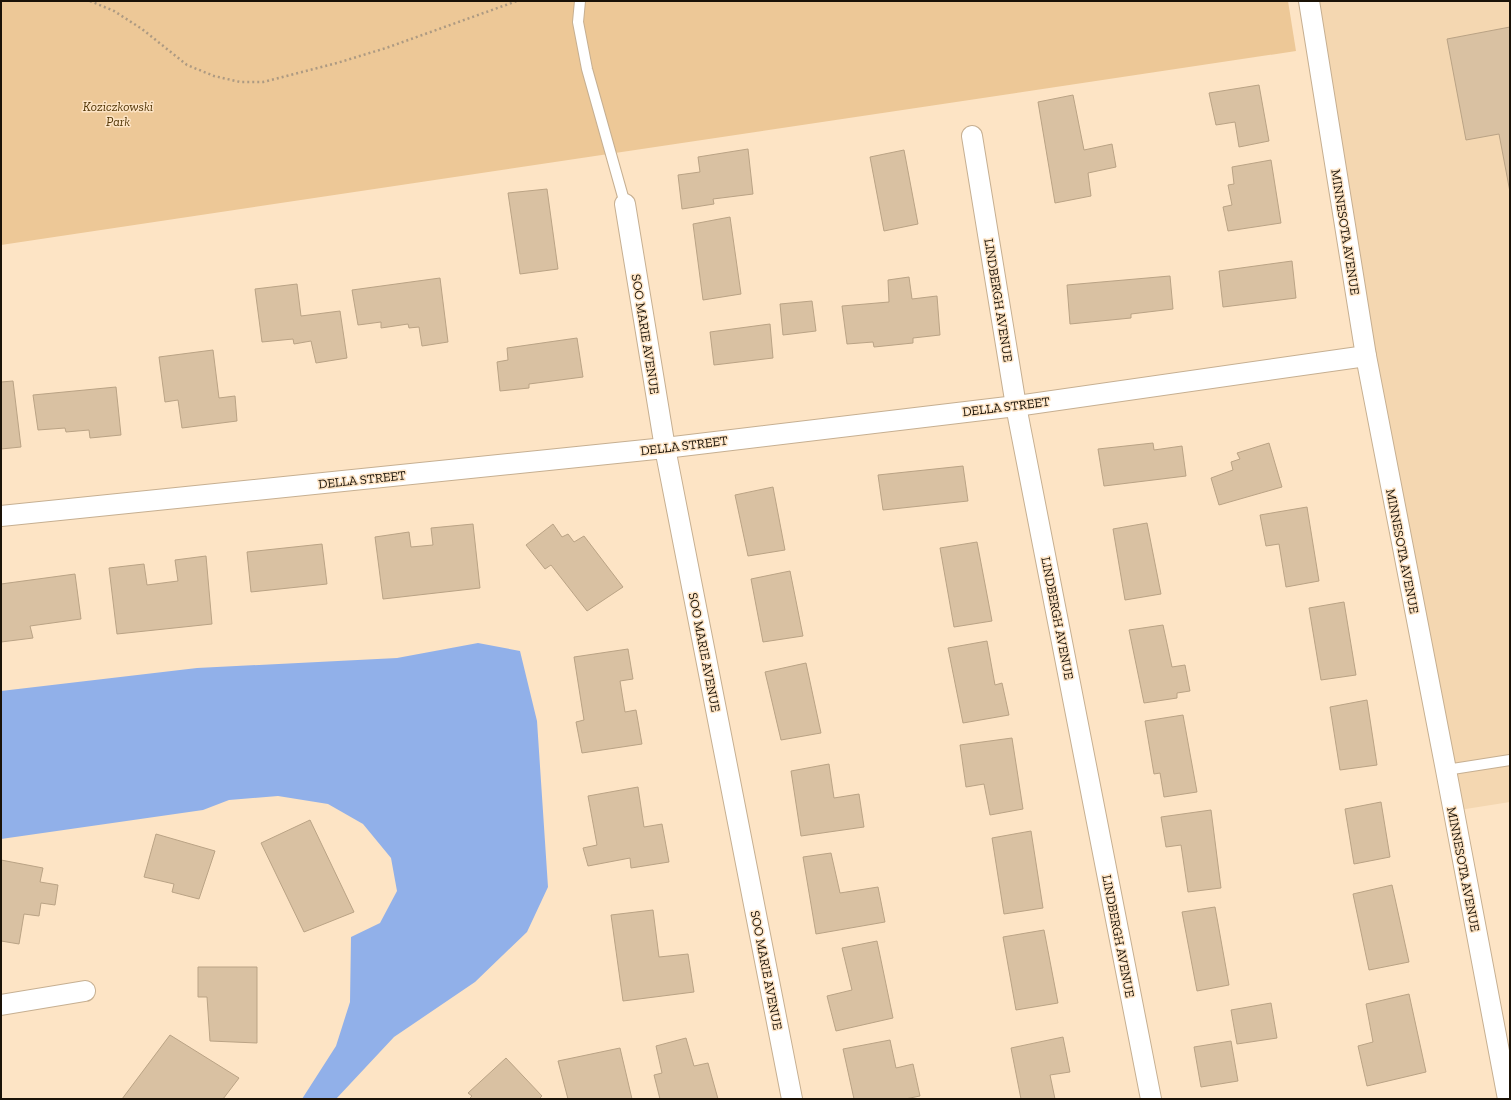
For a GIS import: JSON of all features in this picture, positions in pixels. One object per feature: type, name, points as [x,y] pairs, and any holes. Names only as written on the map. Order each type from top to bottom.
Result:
[{"type":"street","name":"MINNESOTA AVENUE","points":[[1309,1],[1366,356],[1446,770],[1506,1064],[1508,1099]]},
{"type":"street","name":"LINDBERGH AVENUE","points":[[972,136],[1016,406],[1151,1099]]},
{"type":"street","name":"SOO MARIE AVENUE","points":[[625,204],[664,448],[792,1099]]},
{"type":"street","name":"DELLA STREET","points":[[1,516],[664,448],[1016,406],[1366,356]]},
{"type":"street","points":[[1,1005],[85,990]]},
{"type":"lane","points":[[580,1],[578,22],[587,69],[625,204]]},
{"type":"lane","points":[[1446,770],[1510,760]]},
{"type":"path","points":[[90,1],[114,11],[142,29],[187,65],[214,76],[240,82],[263,82],[337,63],[386,48],[517,1]]},
{"type":"shaded area","points":[[1309,1],[1510,1],[1510,802],[1453,811]]},
{"type":"green space","name":"Koziczkowski Park","points":[[1,1],[1288,1],[1296,51],[1,245]]},
{"type":"water","points":[[478,643],[520,651],[537,721],[548,887],[527,932],[475,982],[394,1037],[336,1099],[302,1099],[336,1046],[350,1002],[351,937],[380,923],[397,891],[391,858],[363,824],[328,804],[278,796],[229,800],[203,810],[1,839],[1,691],[197,668],[397,658]]},
{"type":"building","points":[[1510,27],[1510,192],[1499,134],[1466,140],[1447,39]]},
{"type":"building","points":[[1259,85],[1269,141],[1239,147],[1235,122],[1216,125],[1209,93]]},
{"type":"building","points":[[1073,95],[1084,150],[1112,144],[1116,167],[1088,173],[1091,196],[1055,203],[1038,102]]},
{"type":"building","points":[[748,149],[753,194],[713,199],[714,204],[682,209],[678,175],[700,172],[698,157]]},
{"type":"building","points":[[904,150],[918,224],[884,231],[870,157]]},
{"type":"building","points":[[1271,160],[1281,223],[1228,231],[1223,207],[1232,205],[1228,185],[1234,184],[1232,167]]},
{"type":"building","points":[[547,189],[558,269],[520,274],[508,193]]},
{"type":"building","points":[[730,217],[741,294],[703,300],[693,224]]},
{"type":"building","points":[[1292,261],[1296,298],[1223,307],[1219,271]]},
{"type":"building","points":[[1170,276],[1173,309],[1131,314],[1131,318],[1070,324],[1067,285]]},
{"type":"building","points":[[909,277],[912,299],[937,296],[940,335],[913,338],[913,343],[874,347],[873,342],[847,344],[842,306],[889,302],[888,280]]},
{"type":"building","points":[[440,278],[448,342],[422,346],[419,327],[409,328],[408,324],[381,328],[381,322],[358,325],[352,290]]},
{"type":"building","points":[[297,284],[301,316],[340,311],[347,358],[316,363],[311,341],[294,344],[293,339],[262,342],[255,289]]},
{"type":"building","points":[[812,301],[816,331],[783,335],[780,304]]},
{"type":"building","points":[[770,324],[773,358],[714,365],[710,332]]},
{"type":"building","points":[[577,338],[583,377],[529,384],[529,388],[500,391],[497,362],[508,360],[507,348]]},
{"type":"building","points":[[213,350],[219,398],[235,396],[237,421],[182,428],[178,400],[165,402],[159,357]]},
{"type":"building","points":[[13,381],[21,447],[1,449],[1,382]]},
{"type":"building","points":[[116,387],[121,435],[90,438],[89,430],[66,432],[65,428],[38,430],[33,395]]},
{"type":"building","points":[[1153,443],[1154,450],[1182,446],[1186,476],[1104,486],[1098,449]]},
{"type":"building","points":[[1269,443],[1282,487],[1219,505],[1211,478],[1233,470],[1231,462],[1240,459],[1237,453]]},
{"type":"building","points":[[963,466],[968,501],[883,510],[878,475]]},
{"type":"building","points":[[773,487],[785,550],[748,556],[735,495]]},
{"type":"building","points":[[1307,507],[1319,581],[1286,587],[1279,544],[1266,546],[1260,515]]},
{"type":"building","points":[[1147,523],[1161,594],[1125,600],[1113,529]]},
{"type":"building","points":[[473,524],[480,588],[383,599],[375,537],[409,532],[411,547],[433,545],[431,528]]},
{"type":"building","points":[[553,524],[562,537],[568,534],[574,542],[584,536],[623,587],[587,611],[551,565],[545,569],[526,545]]},
{"type":"building","points":[[977,542],[992,621],[954,627],[940,548]]},
{"type":"building","points":[[322,544],[327,584],[251,592],[247,552]]},
{"type":"building","points":[[206,556],[212,624],[117,634],[109,568],[144,564],[147,585],[178,581],[175,560]]},
{"type":"building","points":[[790,571],[803,636],[763,642],[751,579]]},
{"type":"building","points":[[75,574],[81,619],[30,626],[33,638],[1,642],[1,584]]},
{"type":"building","points":[[1344,602],[1356,675],[1321,680],[1309,608]]},
{"type":"building","points":[[1163,625],[1172,667],[1185,665],[1190,691],[1177,693],[1177,698],[1144,703],[1129,630]]},
{"type":"building","points":[[987,641],[995,685],[1002,683],[1009,715],[963,723],[948,648]]},
{"type":"building","points":[[628,649],[633,679],[620,681],[625,712],[636,710],[642,744],[582,753],[576,722],[584,720],[574,657]]},
{"type":"building","points":[[806,663],[821,733],[781,740],[765,672]]},
{"type":"building","points":[[1367,700],[1377,765],[1340,770],[1330,707]]},
{"type":"building","points":[[1183,715],[1197,792],[1164,797],[1160,773],[1154,774],[1145,721]]},
{"type":"building","points":[[1012,738],[1023,809],[990,815],[984,784],[966,787],[960,745]]},
{"type":"building","points":[[829,764],[834,798],[859,794],[864,827],[801,836],[791,771]]},
{"type":"building","points":[[638,787],[644,827],[662,824],[669,862],[631,868],[630,858],[588,866],[583,848],[597,845],[588,796]]},
{"type":"building","points":[[1381,802],[1390,857],[1354,864],[1345,809]]},
{"type":"building","points":[[1211,810],[1221,888],[1188,892],[1181,845],[1166,847],[1161,817]]},
{"type":"building","points":[[310,820],[354,912],[304,932],[261,843]]},
{"type":"building","points":[[1031,831],[1043,908],[1004,914],[992,838]]},
{"type":"building","points":[[156,834],[215,851],[199,899],[172,892],[174,884],[144,877]]},
{"type":"building","points":[[831,853],[840,893],[878,887],[885,922],[816,934],[803,857]]},
{"type":"building","points":[[1,860],[43,868],[40,882],[58,885],[55,905],[41,903],[39,916],[24,914],[19,944],[1,941]]},
{"type":"building","points":[[1392,885],[1409,962],[1369,970],[1353,894]]},
{"type":"building","points":[[1215,907],[1229,985],[1197,991],[1182,912]]},
{"type":"building","points":[[653,910],[659,957],[688,954],[694,992],[623,1001],[611,915]]},
{"type":"building","points":[[1044,930],[1058,1003],[1016,1010],[1003,937]]},
{"type":"building","points":[[877,941],[893,1018],[836,1031],[827,996],[852,990],[842,948]]},
{"type":"building","points":[[198,967],[257,967],[257,1043],[210,1041],[207,997],[198,997]]},
{"type":"building","points":[[1409,994],[1426,1072],[1367,1086],[1358,1046],[1373,1042],[1366,1004]]},
{"type":"building","points":[[1271,1003],[1277,1038],[1237,1044],[1231,1010]]},
{"type":"building","points":[[170,1035],[239,1078],[223,1099],[122,1099]]},
{"type":"building","points":[[1063,1037],[1070,1072],[1050,1075],[1055,1099],[1021,1099],[1011,1048]]},
{"type":"building","points":[[686,1038],[694,1066],[708,1063],[718,1099],[660,1099],[654,1075],[662,1073],[656,1046]]},
{"type":"building","points":[[890,1040],[896,1068],[913,1064],[920,1096],[905,1099],[854,1099],[843,1049]]},
{"type":"building","points":[[1231,1041],[1238,1081],[1201,1087],[1194,1047]]},
{"type":"building","points":[[620,1048],[632,1099],[568,1099],[558,1061]]},
{"type":"building","points":[[506,1058],[542,1096],[539,1099],[469,1099],[472,1096],[468,1093]]}]
